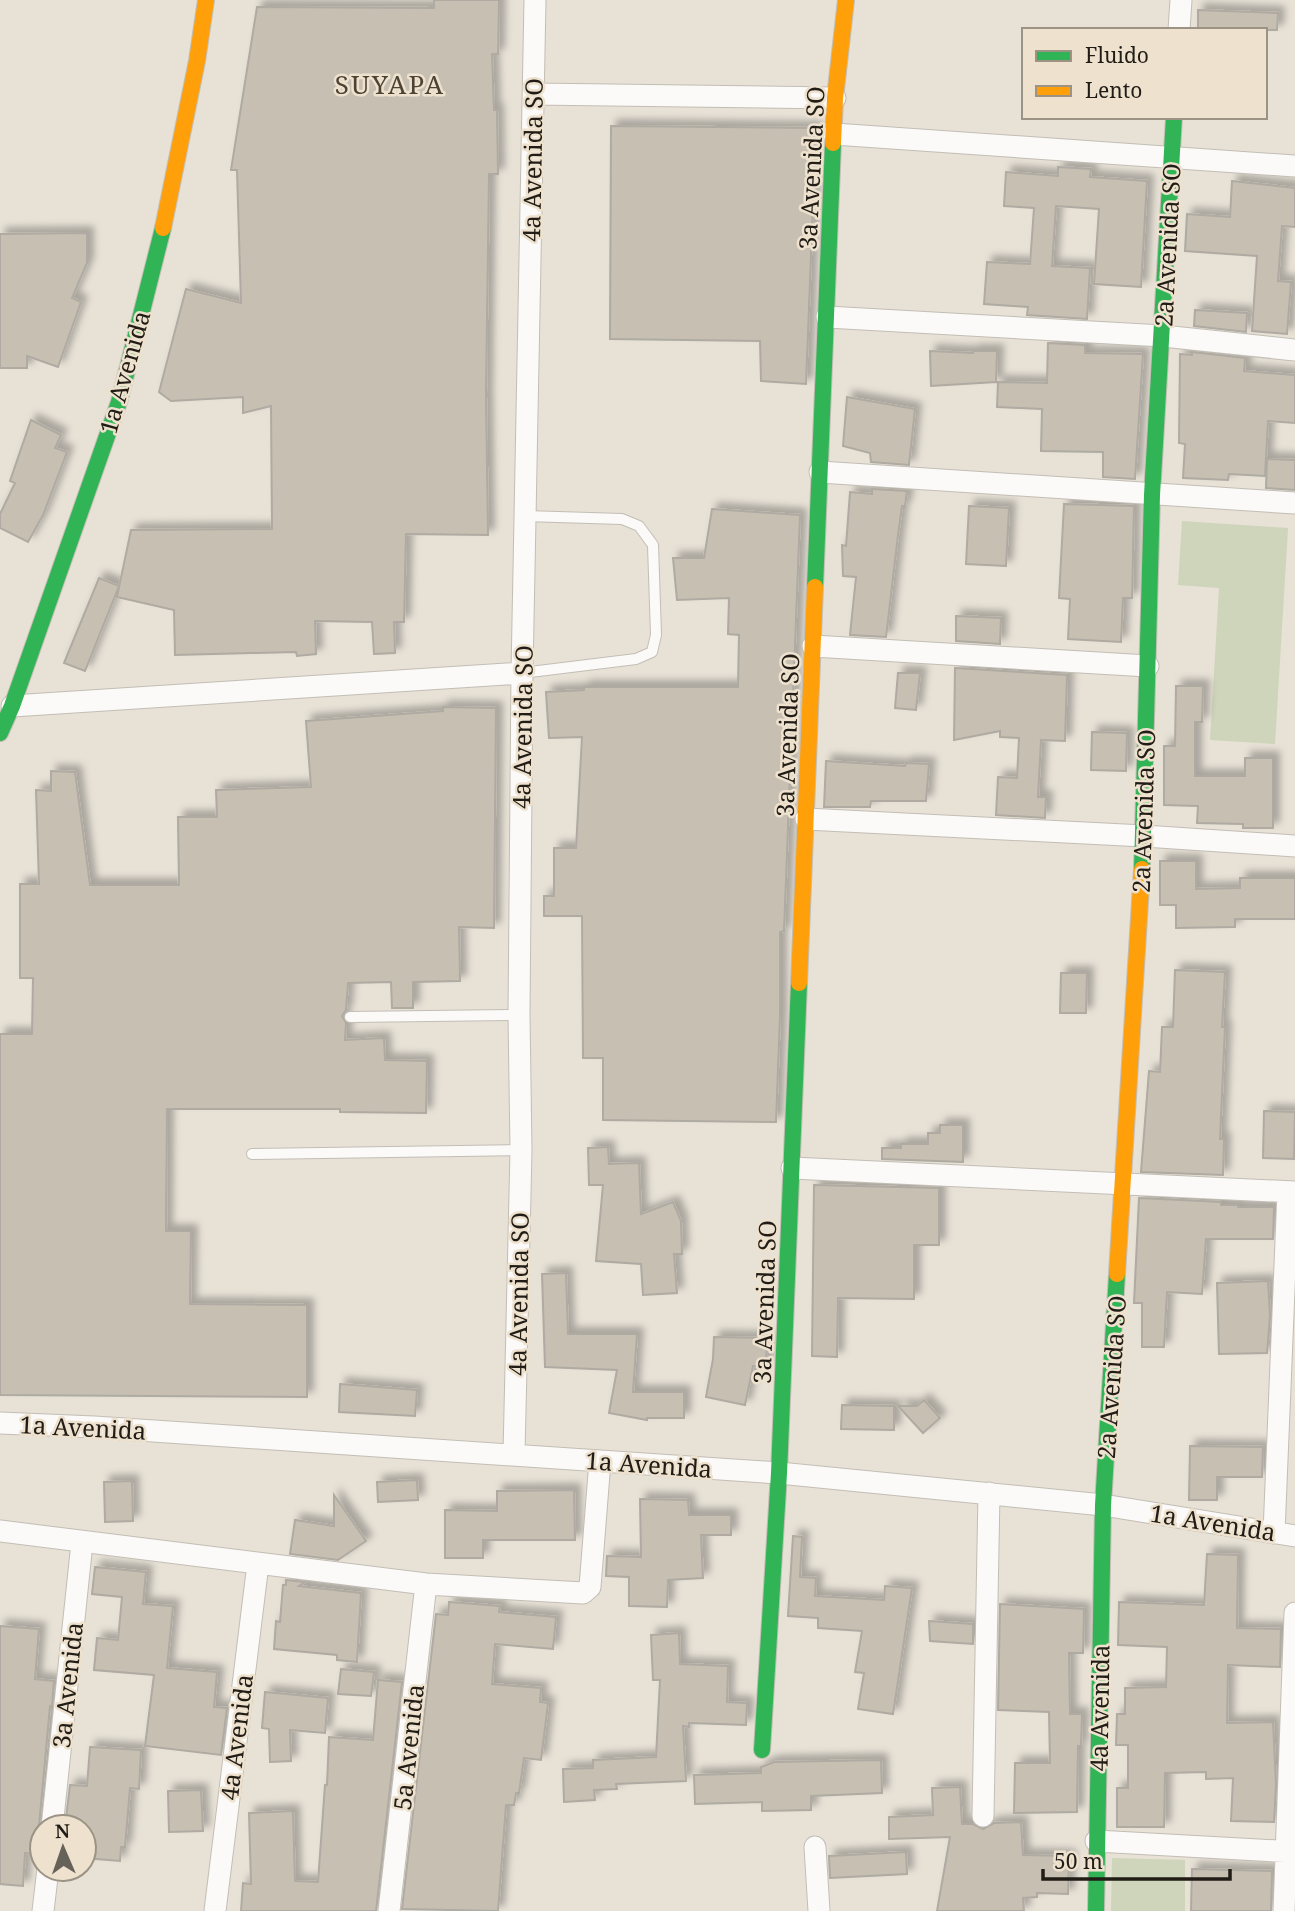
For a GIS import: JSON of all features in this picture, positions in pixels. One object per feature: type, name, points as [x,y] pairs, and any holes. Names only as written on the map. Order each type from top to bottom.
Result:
[{"type":"street","name":"1a Avenida","points":[[0,733],[6,706],[118,402],[169,204],[206,0]]},
{"type":"street","name":"4a Avenida SO","points":[[514,1454],[521,1150],[519,1015],[522,673],[535,0]]},
{"type":"street","name":"3a Avenida SO","points":[[762,1750],[779,1472],[835,98],[846,0]]},
{"type":"street","points":[[1179,28],[1181,0]]},
{"type":"street","points":[[534,94],[835,98]]},
{"type":"street","name":"2a Avenida SO","points":[[1103,1505],[1144,836],[1152,495],[1174,119]]},
{"type":"street","points":[[834,134],[1295,166]]},
{"type":"street","points":[[827,317],[1163,336],[1295,350]]},
{"type":"street","points":[[820,472],[1295,503]]},
{"type":"street","points":[[813,646],[1148,666]]},
{"type":"street","points":[[6,706],[522,673]]},
{"type":"street","points":[[806,819],[1295,846]]},
{"type":"street","points":[[792,1168],[1292,1192],[1287,1359],[1274,1533]]},
{"type":"street","name":"1a Avenida","points":[[0,1423],[779,1472],[1103,1505],[1295,1536]]},
{"type":"street","points":[[0,1531],[426,1584],[583,1593],[590,1587],[600,1461]]},
{"type":"street","points":[[983,1816],[989,1493]]},
{"type":"street","name":"4a Avenida","points":[[1096,1911],[1103,1505]]},
{"type":"street","name":"3a Avenida","points":[[53,1813],[82,1543]]},
{"type":"street","name":"4a Avenida","points":[[215,1911],[257,1564]]},
{"type":"street","name":"5a Avenida","points":[[389,1911],[426,1584]]},
{"type":"street","points":[[1284,1911],[1291,1852],[1295,1613]]},
{"type":"street","points":[[1096,1841],[1291,1852]]},
{"type":"street","points":[[815,1847],[819,1911]]},
{"type":"street","points":[[43,1911],[46,1883]]},
{"type":"lane","points":[[522,673],[636,659],[652,652],[656,635],[653,545],[639,526],[622,519],[525,516]]},
{"type":"lane","points":[[350,1017],[519,1015]]},
{"type":"lane","points":[[252,1154],[521,1150]]},
{"type":"green space","points":[[1182,521],[1288,528],[1275,744],[1210,740],[1219,588],[1178,585]]},
{"type":"green space","points":[[1112,1858],[1185,1860],[1185,1911],[1111,1911]]},
{"type":"building","points":[[434,0],[499,0],[498,54],[492,54],[494,110],[497,110],[498,174],[489,174],[486,394],[488,535],[406,534],[404,622],[394,622],[395,653],[374,654],[372,622],[315,621],[316,654],[297,656],[296,652],[175,655],[174,610],[117,597],[131,530],[272,529],[271,406],[243,413],[243,397],[171,401],[159,392],[186,289],[241,303],[237,170],[231,170],[257,7],[434,8]]},
{"type":"building","points":[[1198,10],[1278,13],[1277,30],[1198,28]]},
{"type":"building","points":[[611,126],[816,128],[806,384],[761,381],[760,341],[610,339]]},
{"type":"building","points":[[1058,167],[1091,169],[1090,177],[1147,181],[1141,287],[1094,284],[1099,209],[1056,206],[1052,266],[1090,268],[1087,319],[1027,315],[1028,307],[984,304],[987,262],[1030,264],[1034,208],[1004,206],[1006,172],[1058,176]]},
{"type":"building","points":[[1232,181],[1295,188],[1295,227],[1282,226],[1278,281],[1291,282],[1287,334],[1252,331],[1257,256],[1185,251],[1187,214],[1230,217]]},
{"type":"building","points":[[87,233],[87,263],[72,298],[81,302],[58,367],[27,356],[27,368],[0,368],[0,234]]},
{"type":"building","points":[[1195,310],[1247,313],[1246,332],[1194,326]]},
{"type":"building","points":[[1048,343],[1085,345],[1085,353],[1143,354],[1135,479],[1103,477],[1103,452],[1041,451],[1042,409],[997,407],[998,382],[1047,383]]},
{"type":"building","points":[[930,351],[997,351],[996,382],[931,386]]},
{"type":"building","points":[[1192,352],[1245,358],[1244,371],[1295,375],[1295,423],[1268,421],[1265,476],[1229,474],[1228,480],[1183,478],[1185,444],[1179,443],[1180,354],[1192,355]]},
{"type":"building","points":[[847,397],[915,409],[909,465],[871,462],[870,453],[843,446]]},
{"type":"building","points":[[31,420],[61,435],[55,448],[67,452],[43,515],[28,542],[0,528],[0,514],[15,483],[10,481]]},
{"type":"building","points":[[1267,459],[1295,460],[1295,490],[1266,488]]},
{"type":"building","points":[[872,489],[907,491],[905,506],[902,506],[886,637],[850,635],[856,577],[843,576],[842,545],[846,546],[850,492],[872,494]]},
{"type":"building","points":[[1064,504],[1134,506],[1132,598],[1123,598],[1121,642],[1068,639],[1070,599],[1059,598]]},
{"type":"building","points":[[969,506],[1009,508],[1006,566],[966,564]]},
{"type":"building","points":[[712,509],[800,515],[784,931],[780,932],[776,1122],[603,1120],[603,1058],[583,1058],[582,916],[544,916],[544,896],[554,896],[554,848],[576,848],[582,737],[549,738],[546,692],[584,690],[584,687],[738,687],[739,635],[728,634],[729,598],[677,600],[673,558],[704,558]]},
{"type":"building","points":[[99,578],[119,586],[85,671],[64,663]]},
{"type":"building","points":[[956,616],[1001,618],[1000,644],[956,641]]},
{"type":"building","points":[[955,668],[1067,675],[1065,741],[1041,740],[1038,797],[1046,797],[1045,818],[996,815],[998,777],[1017,778],[1019,738],[1000,737],[1000,731],[954,740]]},
{"type":"building","points":[[898,673],[920,673],[916,710],[895,708]]},
{"type":"building","points":[[1176,686],[1203,686],[1202,722],[1195,722],[1195,776],[1245,776],[1245,758],[1273,758],[1273,828],[1197,823],[1198,806],[1164,805],[1164,746],[1175,746]]},
{"type":"building","points":[[443,707],[496,708],[494,928],[459,927],[460,981],[413,982],[413,1008],[392,1008],[391,982],[348,983],[346,1010],[342,1016],[346,1023],[345,1040],[384,1038],[385,1060],[427,1061],[426,1113],[340,1112],[340,1109],[167,1109],[166,1231],[191,1231],[190,1304],[307,1305],[307,1397],[0,1395],[0,1034],[32,1034],[33,978],[20,978],[20,884],[39,884],[36,790],[51,791],[51,771],[75,772],[90,885],[179,885],[178,817],[217,817],[216,790],[311,787],[306,721],[443,711]]},
{"type":"building","points":[[1092,732],[1127,733],[1126,771],[1091,770]]},
{"type":"building","points":[[826,761],[905,766],[906,763],[929,764],[926,801],[871,801],[870,807],[824,807]]},
{"type":"building","points":[[1160,861],[1196,861],[1196,889],[1240,888],[1240,878],[1295,878],[1295,919],[1235,919],[1235,927],[1176,928],[1176,905],[1160,905]]},
{"type":"building","points":[[1175,970],[1225,972],[1220,1139],[1224,1139],[1223,1175],[1141,1172],[1149,1071],[1160,1072],[1162,1027],[1173,1027]]},
{"type":"building","points":[[1061,973],[1087,973],[1086,1013],[1060,1013]]},
{"type":"building","points":[[1264,1111],[1295,1112],[1294,1159],[1263,1158]]},
{"type":"building","points":[[940,1125],[963,1125],[963,1162],[882,1159],[882,1148],[901,1148],[901,1144],[928,1144],[928,1133],[940,1133]]},
{"type":"building","points":[[608,1147],[609,1164],[639,1163],[641,1214],[673,1202],[681,1221],[682,1254],[674,1254],[677,1293],[643,1295],[641,1264],[596,1261],[603,1185],[589,1185],[588,1148]]},
{"type":"building","points":[[814,1185],[939,1188],[939,1245],[914,1245],[914,1299],[838,1298],[837,1357],[812,1356]]},
{"type":"building","points":[[1139,1198],[1221,1202],[1221,1205],[1238,1207],[1274,1207],[1273,1239],[1206,1239],[1202,1294],[1167,1292],[1164,1347],[1142,1347],[1142,1303],[1134,1303]]},
{"type":"building","points":[[566,1273],[568,1334],[637,1334],[633,1392],[684,1392],[684,1418],[647,1420],[609,1413],[617,1370],[545,1367],[542,1274]]},
{"type":"building","points":[[1268,1281],[1270,1316],[1267,1353],[1219,1354],[1217,1283]]},
{"type":"building","points":[[714,1337],[767,1338],[766,1367],[753,1366],[745,1405],[706,1397]]},
{"type":"building","points":[[340,1384],[417,1390],[415,1416],[339,1412]]},
{"type":"building","points":[[924,1400],[940,1418],[923,1433],[898,1406],[917,1406]]},
{"type":"building","points":[[842,1405],[894,1406],[894,1430],[841,1429]]},
{"type":"building","points":[[1190,1446],[1263,1447],[1262,1477],[1217,1477],[1217,1500],[1189,1500]]},
{"type":"building","points":[[417,1480],[418,1500],[378,1502],[377,1482]]},
{"type":"building","points":[[132,1481],[133,1521],[105,1522],[104,1482]]},
{"type":"building","points":[[574,1490],[575,1540],[483,1540],[483,1558],[445,1558],[445,1510],[497,1511],[497,1491]]},
{"type":"building","points":[[334,1495],[366,1541],[338,1560],[290,1554],[295,1520],[334,1526]]},
{"type":"building","points":[[640,1499],[688,1500],[689,1515],[731,1515],[731,1535],[701,1535],[703,1578],[668,1580],[667,1607],[629,1606],[629,1577],[606,1576],[607,1556],[641,1557]]},
{"type":"building","points":[[793,1536],[802,1537],[800,1577],[816,1578],[815,1596],[884,1600],[885,1586],[912,1588],[893,1714],[858,1709],[864,1673],[855,1672],[862,1631],[818,1628],[818,1618],[788,1616]]},
{"type":"building","points":[[1207,1554],[1238,1555],[1237,1628],[1281,1629],[1280,1667],[1228,1665],[1227,1723],[1273,1722],[1276,1784],[1274,1822],[1231,1821],[1233,1778],[1206,1779],[1206,1772],[1165,1773],[1164,1827],[1117,1827],[1117,1788],[1128,1788],[1128,1745],[1116,1745],[1117,1714],[1125,1714],[1125,1688],[1166,1687],[1167,1647],[1118,1645],[1119,1602],[1204,1605]]},
{"type":"building","points":[[95,1567],[146,1572],[143,1604],[173,1606],[167,1668],[217,1672],[214,1707],[227,1708],[221,1755],[145,1746],[154,1675],[94,1670],[97,1638],[118,1640],[122,1597],[92,1594]]},
{"type":"building","points":[[286,1580],[305,1582],[299,1586],[361,1593],[357,1662],[337,1660],[337,1655],[274,1649],[276,1621],[280,1622],[283,1585],[286,1585]]},
{"type":"building","points":[[449,1602],[500,1606],[499,1612],[556,1617],[553,1649],[495,1644],[492,1684],[541,1688],[540,1702],[548,1703],[541,1760],[524,1758],[519,1793],[516,1793],[514,1805],[506,1805],[498,1911],[402,1909],[436,1614],[448,1615]]},
{"type":"building","points":[[1000,1604],[1084,1609],[1083,1653],[1069,1653],[1070,1714],[1082,1714],[1081,1746],[1078,1746],[1077,1812],[1014,1813],[1015,1763],[1050,1763],[1049,1712],[998,1710]]},
{"type":"building","points":[[929,1621],[973,1624],[973,1644],[930,1641]]},
{"type":"building","points":[[0,1626],[39,1629],[35,1679],[54,1681],[40,1813],[28,1813],[28,1853],[25,1853],[23,1886],[0,1884]]},
{"type":"building","points":[[679,1633],[680,1664],[728,1666],[727,1702],[747,1703],[746,1725],[689,1723],[689,1727],[683,1726],[686,1781],[616,1784],[617,1789],[594,1790],[595,1800],[564,1802],[563,1769],[593,1768],[593,1760],[656,1757],[660,1680],[653,1680],[651,1635]]},
{"type":"building","points":[[341,1669],[374,1672],[371,1696],[338,1694]]},
{"type":"building","points":[[378,1680],[402,1682],[376,1911],[241,1911],[243,1883],[251,1884],[249,1813],[293,1811],[295,1881],[318,1882],[329,1737],[373,1740]]},
{"type":"building","points":[[265,1692],[328,1698],[325,1733],[290,1730],[291,1761],[270,1762],[269,1729],[262,1728]]},
{"type":"building","points":[[90,1747],[141,1750],[139,1789],[130,1788],[125,1847],[121,1847],[120,1861],[98,1859],[98,1813],[67,1813],[70,1785],[87,1786]]},
{"type":"building","points":[[881,1760],[882,1793],[811,1796],[811,1810],[762,1811],[762,1802],[695,1804],[694,1775],[761,1773],[761,1767],[774,1762]]},
{"type":"building","points":[[960,1787],[962,1824],[973,1824],[983,1829],[994,1823],[1021,1822],[1023,1855],[1069,1856],[1068,1894],[1037,1893],[1037,1897],[1023,1898],[1024,1911],[937,1911],[950,1837],[889,1839],[889,1817],[933,1815],[932,1788]]},
{"type":"building","points":[[201,1790],[203,1831],[169,1832],[168,1791]]},
{"type":"building","points":[[906,1852],[907,1874],[830,1878],[829,1856]]},
{"type":"building","points":[[1192,1869],[1272,1871],[1271,1911],[1191,1911]]},
{"type":"traffic: fast","points":[[1142,869],[1152,495],[1174,119]]},
{"type":"traffic: fast","points":[[815,587],[833,143]]},
{"type":"traffic: fast","points":[[0,733],[12,706],[119,402],[163,228]]},
{"type":"traffic: fast","points":[[762,1750],[779,1473],[799,983]]},
{"type":"traffic: fast","points":[[1096,1911],[1103,1505],[1117,1274]]},
{"type":"traffic: slow","points":[[163,228],[197,61],[206,0]]},
{"type":"traffic: slow","points":[[833,143],[846,0]]},
{"type":"traffic: slow","points":[[799,983],[815,587]]},
{"type":"traffic: slow","points":[[1117,1274],[1142,869]]},
{"type":"district","name":"SUYAPA","points":[[390,84]]}]
